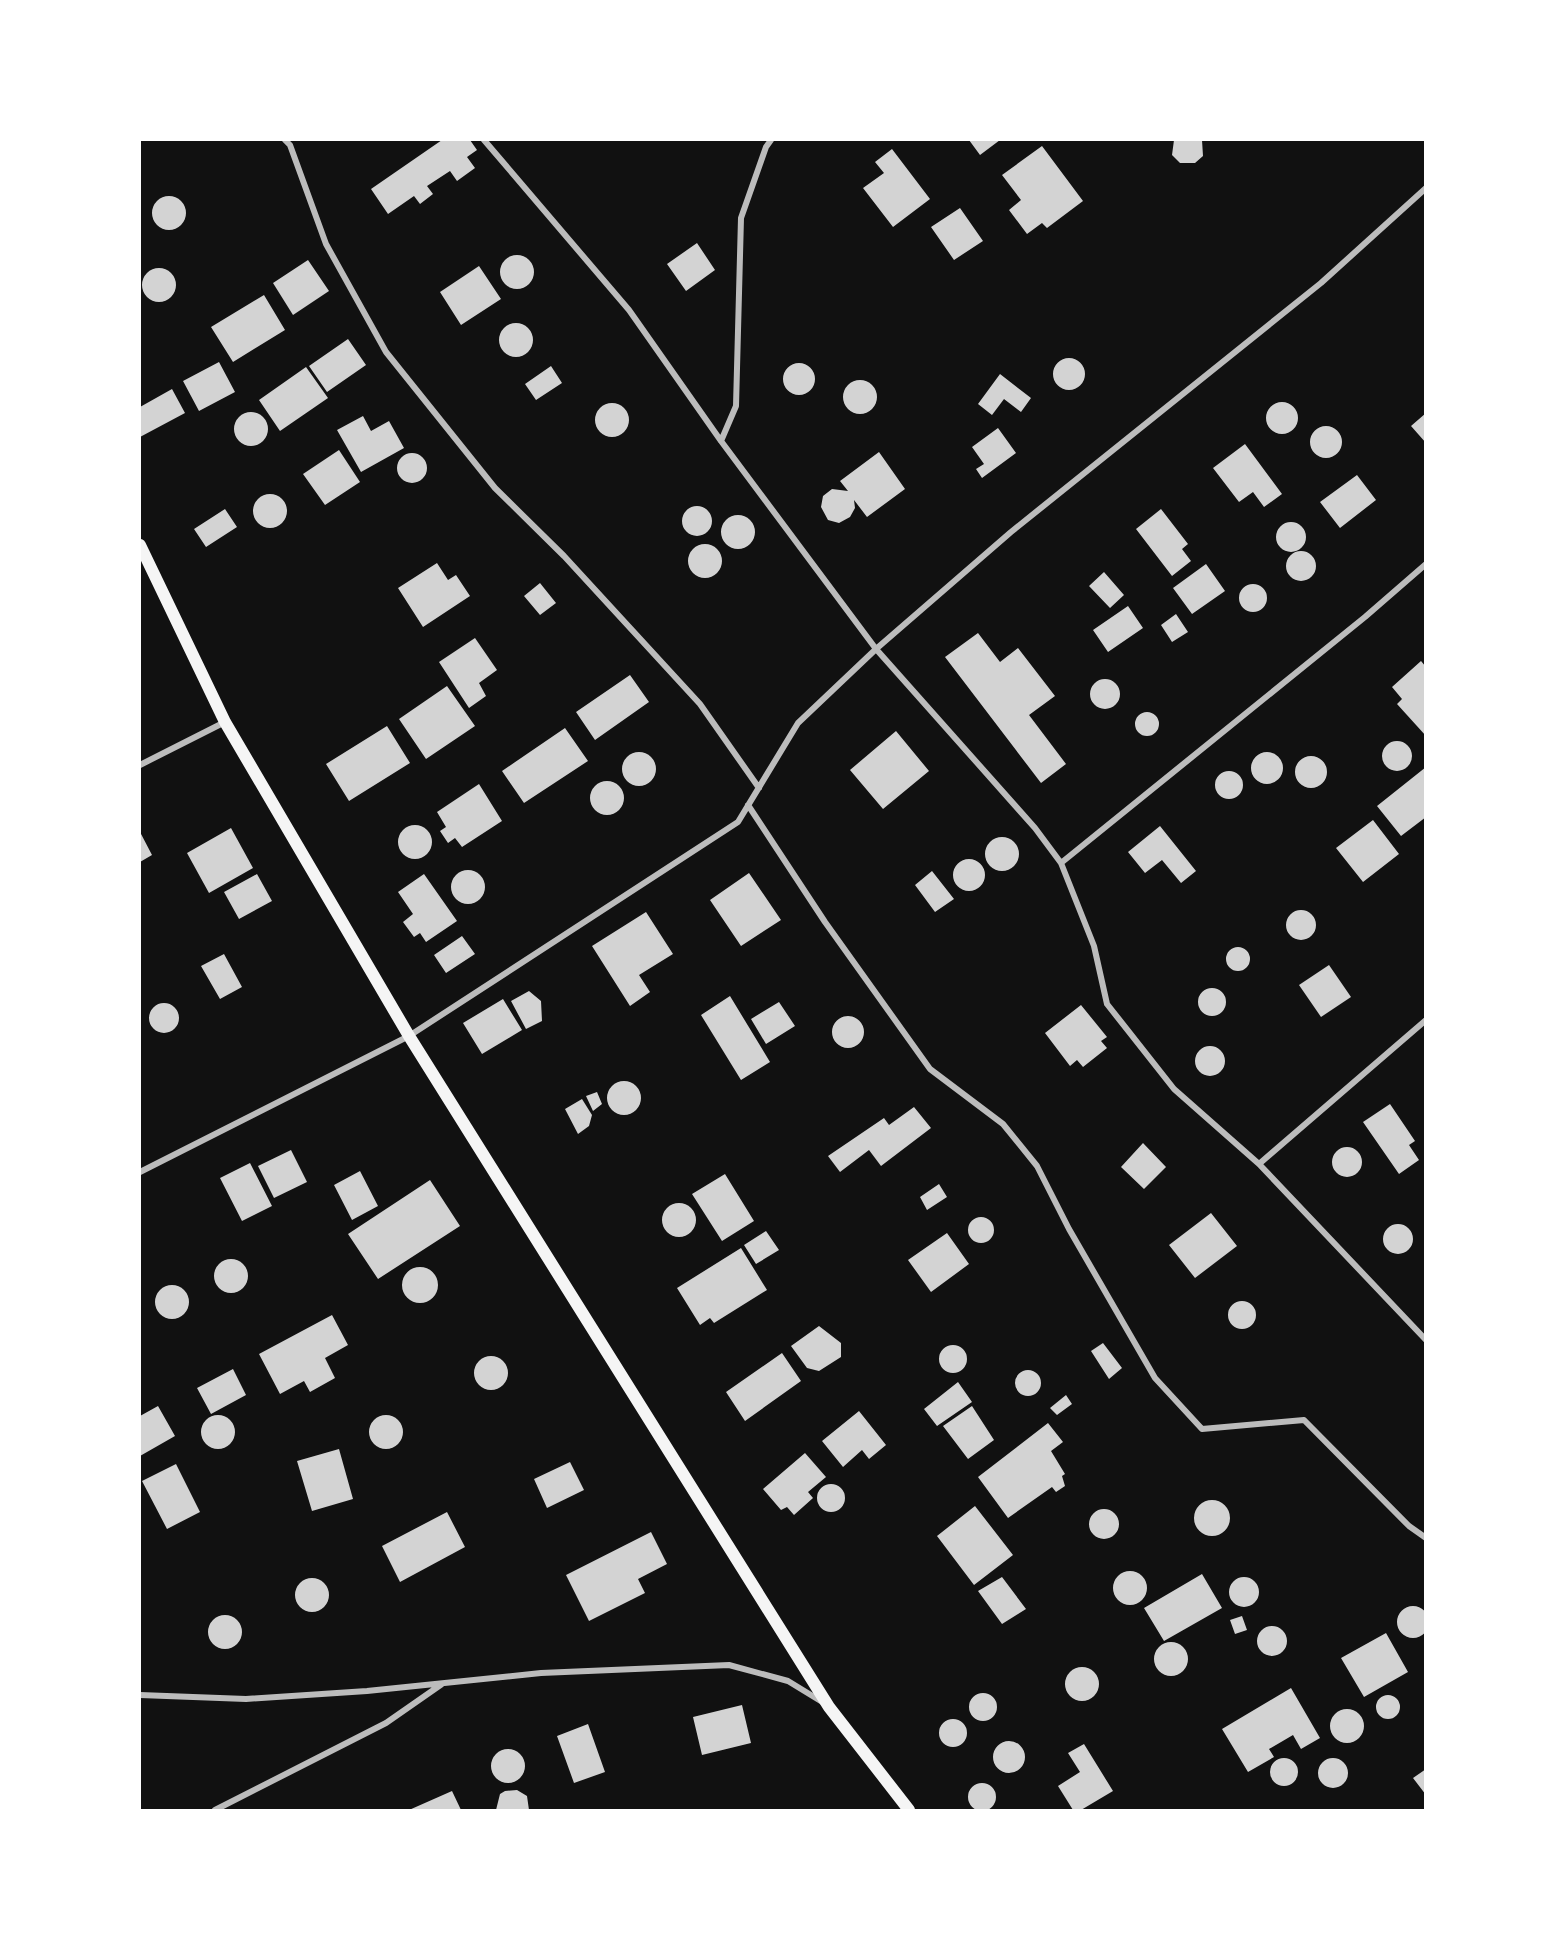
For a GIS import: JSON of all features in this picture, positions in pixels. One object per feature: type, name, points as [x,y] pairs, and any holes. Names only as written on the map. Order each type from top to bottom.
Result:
[{"type":"main road","points":[[140,545],[225,722],[409,1036],[829,1707],[909,1810]]},
{"type":"street","points":[[285,140],[290,145],[326,244],[386,352],[495,488],[564,556],[700,704],[759,788]]},
{"type":"street","points":[[484,140],[629,310],[721,441],[876,649],[1035,828],[1061,863],[1094,946],[1107,1004],[1174,1089],[1259,1164],[1425,1340]]},
{"type":"street","points":[[721,441],[736,406],[741,218],[766,147],[771,140]]},
{"type":"street","points":[[140,1172],[409,1036],[738,822],[798,723],[876,649],[1011,532],[1321,283],[1425,188]]},
{"type":"street","points":[[1061,863],[1365,617],[1425,564]]},
{"type":"street","points":[[140,765],[225,722]]},
{"type":"street","points":[[748,805],[825,921],[930,1069],[1003,1124],[1037,1166],[1069,1229],[1155,1378],[1202,1429],[1304,1420],[1409,1526],[1425,1538]]},
{"type":"street","points":[[1259,1164],[1425,1020]]},
{"type":"street","points":[[140,1695],[246,1699],[541,1673],[729,1665],[788,1681],[829,1707]]},
{"type":"street","points":[[215,1810],[386,1723],[442,1683]]},
{"type":"building","points":[[442,140],[470,140],[477,150],[467,157],[475,168],[457,181],[450,171],[427,186],[433,194],[420,204],[414,196],[388,214],[371,189]]},
{"type":"building","points":[[969,140],[1000,140],[980,155]]},
{"type":"building","points":[[1174,140],[1202,140],[1203,156],[1195,163],[1180,163],[1172,155]]},
{"type":"building","points":[[1042,146],[1083,201],[1047,228],[1042,223],[1027,234],[1009,210],[1021,200],[1002,175]]},
{"type":"building","points":[[892,149],[930,199],[893,227],[863,188],[884,173],[875,162]]},
{"type":"building","points":[[169,196],[181,201],[186,213],[181,225],[169,230],[157,225],[152,213],[157,201]]},
{"type":"building","points":[[960,208],[983,241],[954,260],[931,227]]},
{"type":"building","points":[[697,243],[715,270],[686,291],[667,264]]},
{"type":"building","points":[[517,255],[529,260],[534,272],[529,284],[517,289],[505,284],[500,272],[505,260]]},
{"type":"building","points":[[308,260],[329,291],[293,315],[273,283]]},
{"type":"building","points":[[479,266],[501,299],[461,325],[440,292]]},
{"type":"building","points":[[159,268],[171,273],[176,285],[171,297],[159,302],[147,297],[142,285],[147,273]]},
{"type":"building","points":[[264,295],[285,330],[233,362],[211,327]]},
{"type":"building","points":[[516,323],[528,328],[533,340],[528,352],[516,357],[504,352],[499,340],[504,328]]},
{"type":"building","points":[[348,339],[366,365],[327,392],[309,366]]},
{"type":"building","points":[[1069,358],[1080,363],[1085,374],[1080,385],[1069,390],[1058,385],[1053,374],[1058,363]]},
{"type":"building","points":[[219,362],[235,392],[199,411],[183,381]]},
{"type":"building","points":[[799,363],[810,368],[815,379],[810,390],[799,395],[788,390],[783,379],[788,368]]},
{"type":"building","points":[[551,366],[562,383],[536,400],[525,384]]},
{"type":"building","points":[[306,367],[328,398],[280,431],[259,400]]},
{"type":"building","points":[[1000,374],[1031,398],[1021,412],[1004,399],[992,415],[978,404]]},
{"type":"building","points":[[860,380],[872,385],[877,397],[872,409],[860,414],[848,409],[843,397],[848,385]]},
{"type":"building","points":[[172,389],[185,413],[140,437],[140,407]]},
{"type":"building","points":[[1282,402],[1293,407],[1298,418],[1293,429],[1282,434],[1271,429],[1266,418],[1271,407]]},
{"type":"building","points":[[612,403],[624,408],[629,420],[624,432],[612,437],[600,432],[595,420],[600,408]]},
{"type":"building","points":[[251,412],[263,417],[268,429],[263,441],[251,446],[239,441],[234,429],[239,417]]},
{"type":"building","points":[[1426,413],[1426,443],[1411,426]]},
{"type":"building","points":[[363,416],[371,431],[389,421],[404,448],[361,472],[337,430]]},
{"type":"building","points":[[1326,426],[1338,430],[1342,442],[1338,454],[1326,458],[1314,454],[1310,442],[1314,430]]},
{"type":"building","points":[[998,428],[1016,453],[982,478],[976,469],[984,464],[972,447]]},
{"type":"building","points":[[1245,444],[1282,494],[1264,507],[1253,492],[1239,502],[1213,468]]},
{"type":"building","points":[[339,450],[360,482],[325,505],[303,474]]},
{"type":"building","points":[[879,452],[905,489],[867,517],[854,500],[855,508],[850,517],[839,523],[828,520],[821,507],[823,496],[832,489],[848,491],[840,481]]},
{"type":"building","points":[[412,453],[423,457],[427,468],[423,479],[412,483],[401,479],[397,468],[401,457]]},
{"type":"building","points":[[1357,475],[1376,500],[1340,528],[1320,502]]},
{"type":"building","points":[[270,494],[282,499],[287,511],[282,523],[270,528],[258,523],[253,511],[258,499]]},
{"type":"building","points":[[697,506],[708,510],[712,521],[708,532],[697,536],[686,532],[682,521],[686,510]]},
{"type":"building","points":[[225,509],[237,527],[206,547],[194,529]]},
{"type":"building","points":[[1161,509],[1188,544],[1182,549],[1191,561],[1172,576],[1136,529]]},
{"type":"building","points":[[738,515],[750,520],[755,532],[750,544],[738,549],[726,544],[721,532],[726,520]]},
{"type":"building","points":[[1291,522],[1302,526],[1306,537],[1302,548],[1291,552],[1280,548],[1276,537],[1280,526]]},
{"type":"building","points":[[705,544],[717,549],[722,561],[717,573],[705,578],[693,573],[688,561],[693,549]]},
{"type":"building","points":[[1301,551],[1307,552],[1315,560],[1315,572],[1307,580],[1301,581],[1295,580],[1287,572],[1286,566],[1287,560],[1295,552]]},
{"type":"building","points":[[437,563],[448,580],[456,575],[470,596],[423,627],[398,588]]},
{"type":"building","points":[[1206,564],[1225,591],[1192,614],[1173,588]]},
{"type":"building","points":[[1104,572],[1124,595],[1110,608],[1089,586]]},
{"type":"building","points":[[540,583],[556,603],[540,615],[524,596]]},
{"type":"building","points":[[1253,584],[1263,588],[1267,598],[1263,608],[1253,612],[1243,608],[1239,598],[1243,588]]},
{"type":"building","points":[[1128,606],[1143,628],[1108,652],[1093,630]]},
{"type":"building","points":[[1176,614],[1188,632],[1172,642],[1161,625]]},
{"type":"building","points":[[978,633],[1000,662],[1018,648],[1055,696],[1029,715],[1066,764],[1041,783],[945,657]]},
{"type":"building","points":[[475,638],[497,670],[479,683],[486,696],[469,708],[439,662]]},
{"type":"building","points":[[1421,661],[1426,667],[1426,736],[1397,704],[1402,699],[1392,687]]},
{"type":"building","points":[[630,675],[649,702],[595,740],[576,712]]},
{"type":"building","points":[[1105,679],[1116,683],[1120,694],[1116,705],[1105,709],[1094,705],[1090,694],[1094,683]]},
{"type":"building","points":[[447,686],[475,726],[426,759],[399,719]]},
{"type":"building","points":[[1147,712],[1156,715],[1159,724],[1156,733],[1147,736],[1138,733],[1135,724],[1138,715]]},
{"type":"building","points":[[387,726],[410,763],[349,801],[326,764]]},
{"type":"building","points":[[565,728],[588,761],[524,803],[502,771]]},
{"type":"building","points":[[896,731],[929,771],[883,809],[850,770]]},
{"type":"building","points":[[1397,741],[1408,745],[1412,756],[1408,767],[1397,771],[1386,767],[1382,756],[1386,745]]},
{"type":"building","points":[[639,752],[651,757],[656,769],[651,781],[639,786],[627,781],[622,769],[627,757]]},
{"type":"building","points":[[1267,752],[1278,757],[1283,768],[1278,779],[1267,784],[1256,779],[1251,768],[1256,757]]},
{"type":"building","points":[[1311,756],[1322,761],[1327,772],[1322,783],[1311,788],[1300,783],[1295,772],[1300,761]]},
{"type":"building","points":[[1426,767],[1426,817],[1401,836],[1377,806]]},
{"type":"building","points":[[1229,771],[1239,775],[1243,785],[1239,795],[1229,799],[1219,795],[1215,785],[1219,775]]},
{"type":"building","points":[[607,781],[619,786],[624,798],[619,810],[607,815],[595,810],[590,798],[595,786]]},
{"type":"building","points":[[479,784],[502,821],[462,847],[455,838],[448,843],[440,831],[446,827],[437,812]]},
{"type":"building","points":[[1373,820],[1399,854],[1363,882],[1336,848]]},
{"type":"building","points":[[415,825],[427,830],[432,842],[427,854],[415,859],[403,854],[398,842],[403,830]]},
{"type":"building","points":[[1160,826],[1196,871],[1181,883],[1162,860],[1145,873],[1128,852]]},
{"type":"building","points":[[231,828],[253,868],[209,893],[187,853]]},
{"type":"building","points":[[140,832],[152,855],[140,862]]},
{"type":"building","points":[[1002,837],[1014,842],[1019,854],[1014,866],[1002,871],[990,866],[985,854],[990,842]]},
{"type":"building","points":[[969,859],[980,864],[985,875],[980,886],[969,891],[958,886],[953,875],[958,864]]},
{"type":"building","points":[[468,870],[480,875],[485,887],[480,899],[468,904],[456,899],[451,887],[456,875]]},
{"type":"building","points":[[932,871],[954,899],[935,912],[915,885]]},
{"type":"building","points":[[749,873],[781,920],[741,946],[710,900]]},
{"type":"building","points":[[257,874],[272,901],[239,919],[224,892]]},
{"type":"building","points":[[424,874],[457,921],[426,942],[420,933],[414,937],[403,922],[413,914],[398,892]]},
{"type":"building","points":[[1301,910],[1312,914],[1316,925],[1312,936],[1301,940],[1290,936],[1286,925],[1290,914]]},
{"type":"building","points":[[646,912],[673,954],[639,975],[650,992],[630,1006],[592,946]]},
{"type":"building","points":[[462,936],[475,954],[446,973],[434,955]]},
{"type":"building","points":[[1238,947],[1246,951],[1250,959],[1246,967],[1238,971],[1230,967],[1226,959],[1230,951]]},
{"type":"building","points":[[224,954],[242,987],[220,999],[201,966]]},
{"type":"building","points":[[1329,965],[1351,997],[1321,1017],[1299,985]]},
{"type":"building","points":[[1212,988],[1222,992],[1226,1002],[1222,1012],[1212,1016],[1202,1012],[1198,1002],[1202,992]]},
{"type":"building","points":[[529,991],[541,1001],[542,1021],[526,1029],[511,1001]]},
{"type":"building","points":[[730,996],[770,1062],[741,1080],[701,1015]]},
{"type":"building","points":[[503,999],[522,1030],[482,1054],[463,1023]]},
{"type":"building","points":[[779,1002],[795,1026],[766,1044],[751,1019]]},
{"type":"building","points":[[164,1003],[174,1008],[179,1018],[174,1028],[164,1033],[154,1028],[149,1018],[154,1008]]},
{"type":"building","points":[[1081,1005],[1107,1037],[1101,1041],[1107,1048],[1083,1067],[1077,1060],[1070,1066],[1045,1033]]},
{"type":"building","points":[[848,1016],[859,1021],[864,1032],[859,1043],[848,1048],[837,1043],[832,1032],[837,1021]]},
{"type":"building","points":[[1210,1046],[1221,1050],[1225,1061],[1221,1072],[1210,1076],[1199,1072],[1195,1061],[1199,1050]]},
{"type":"building","points":[[624,1081],[636,1086],[641,1098],[636,1110],[624,1115],[612,1110],[607,1098],[612,1086]]},
{"type":"building","points":[[597,1092],[602,1104],[593,1111],[586,1096]]},
{"type":"building","points":[[582,1099],[592,1115],[589,1126],[578,1134],[565,1109]]},
{"type":"building","points":[[1390,1104],[1415,1141],[1409,1145],[1419,1160],[1399,1174],[1363,1122]]},
{"type":"building","points":[[914,1107],[931,1128],[881,1166],[869,1150],[840,1172],[828,1156],[884,1118],[889,1125]]},
{"type":"building","points":[[1143,1143],[1166,1167],[1144,1189],[1121,1167]]},
{"type":"building","points":[[1347,1147],[1353,1148],[1361,1156],[1361,1168],[1353,1176],[1347,1177],[1341,1176],[1333,1168],[1332,1162],[1333,1156],[1341,1148]]},
{"type":"building","points":[[291,1150],[307,1182],[274,1198],[258,1166]]},
{"type":"building","points":[[250,1163],[272,1206],[242,1221],[220,1178]]},
{"type":"building","points":[[360,1171],[378,1206],[352,1220],[334,1185]]},
{"type":"building","points":[[725,1174],[754,1221],[722,1241],[692,1194]]},
{"type":"building","points":[[430,1180],[460,1226],[378,1279],[348,1234]]},
{"type":"building","points":[[939,1184],[947,1197],[927,1210],[920,1197]]},
{"type":"building","points":[[679,1203],[691,1208],[696,1220],[691,1232],[679,1237],[667,1232],[662,1220],[667,1208]]},
{"type":"building","points":[[1211,1213],[1237,1246],[1195,1278],[1169,1245]]},
{"type":"building","points":[[981,1217],[990,1221],[994,1230],[990,1239],[981,1243],[972,1239],[968,1230],[972,1221]]},
{"type":"building","points":[[1398,1224],[1404,1225],[1412,1233],[1412,1245],[1404,1253],[1398,1254],[1392,1253],[1384,1245],[1383,1239],[1384,1233],[1392,1225]]},
{"type":"building","points":[[766,1231],[779,1250],[756,1264],[744,1245]]},
{"type":"building","points":[[947,1233],[969,1264],[931,1292],[908,1260]]},
{"type":"building","points":[[741,1248],[767,1290],[714,1323],[710,1318],[700,1325],[677,1288]]},
{"type":"building","points":[[231,1259],[243,1264],[248,1276],[243,1288],[231,1293],[219,1288],[214,1276],[219,1264]]},
{"type":"building","points":[[420,1267],[432,1273],[438,1285],[432,1297],[420,1303],[408,1297],[402,1285],[408,1273]]},
{"type":"building","points":[[172,1285],[184,1290],[189,1302],[184,1314],[172,1319],[160,1314],[155,1302],[160,1290]]},
{"type":"building","points":[[1242,1301],[1252,1305],[1256,1315],[1252,1325],[1242,1329],[1232,1325],[1228,1315],[1232,1305]]},
{"type":"building","points":[[332,1315],[348,1345],[325,1358],[335,1378],[310,1392],[304,1381],[280,1394],[259,1354]]},
{"type":"building","points":[[819,1326],[841,1343],[841,1357],[819,1371],[807,1368],[791,1346]]},
{"type":"building","points":[[1103,1343],[1122,1368],[1109,1379],[1091,1351]]},
{"type":"building","points":[[953,1345],[963,1349],[967,1359],[963,1369],[953,1373],[943,1369],[939,1359],[943,1349]]},
{"type":"building","points":[[782,1353],[801,1381],[745,1421],[726,1392]]},
{"type":"building","points":[[491,1356],[503,1361],[508,1373],[503,1385],[491,1390],[479,1385],[474,1373],[479,1361]]},
{"type":"building","points":[[233,1369],[246,1395],[211,1414],[197,1388]]},
{"type":"building","points":[[1028,1370],[1037,1374],[1041,1383],[1037,1392],[1028,1396],[1019,1392],[1015,1383],[1019,1374]]},
{"type":"building","points":[[958,1382],[972,1402],[937,1426],[924,1409]]},
{"type":"building","points":[[1066,1395],[1072,1404],[1057,1415],[1050,1408]]},
{"type":"building","points":[[158,1406],[175,1436],[140,1456],[140,1416]]},
{"type":"building","points":[[972,1406],[994,1440],[968,1459],[943,1426]]},
{"type":"building","points":[[859,1411],[886,1445],[869,1459],[862,1450],[843,1467],[822,1441]]},
{"type":"building","points":[[218,1415],[230,1420],[235,1432],[230,1444],[218,1449],[206,1444],[201,1432],[206,1420]]},
{"type":"building","points":[[386,1415],[398,1420],[403,1432],[398,1444],[386,1449],[374,1444],[369,1432],[374,1420]]},
{"type":"building","points":[[1048,1423],[1063,1442],[1051,1451],[1065,1474],[1062,1476],[1065,1486],[1056,1492],[1052,1487],[1008,1518],[978,1477]]},
{"type":"building","points":[[339,1449],[353,1499],[312,1511],[297,1461]]},
{"type":"building","points":[[805,1453],[826,1477],[808,1492],[813,1498],[794,1515],[787,1507],[781,1510],[763,1489]]},
{"type":"building","points":[[570,1462],[584,1490],[547,1508],[534,1479]]},
{"type":"building","points":[[176,1464],[200,1512],[167,1529],[142,1481]]},
{"type":"building","points":[[831,1484],[841,1488],[845,1498],[841,1508],[831,1512],[821,1508],[817,1498],[821,1488]]},
{"type":"building","points":[[1212,1500],[1225,1505],[1230,1518],[1225,1531],[1212,1536],[1199,1531],[1194,1518],[1199,1505]]},
{"type":"building","points":[[975,1506],[1013,1555],[974,1585],[937,1536]]},
{"type":"building","points":[[1104,1509],[1115,1513],[1119,1524],[1115,1535],[1104,1539],[1093,1535],[1089,1524],[1093,1513]]},
{"type":"building","points":[[447,1512],[465,1547],[400,1582],[382,1546]]},
{"type":"building","points":[[651,1532],[667,1564],[638,1579],[645,1593],[589,1621],[566,1575]]},
{"type":"building","points":[[1130,1571],[1142,1576],[1147,1588],[1142,1600],[1130,1605],[1118,1600],[1113,1588],[1118,1576]]},
{"type":"building","points":[[1202,1574],[1222,1608],[1164,1641],[1144,1608]]},
{"type":"building","points":[[1002,1577],[1026,1609],[1002,1624],[978,1591]]},
{"type":"building","points":[[1244,1577],[1250,1578],[1258,1586],[1258,1598],[1250,1606],[1244,1607],[1238,1606],[1230,1598],[1229,1592],[1230,1586],[1238,1578]]},
{"type":"building","points":[[312,1578],[324,1583],[329,1595],[324,1607],[312,1612],[300,1607],[295,1595],[300,1583]]},
{"type":"building","points":[[1413,1606],[1424,1611],[1429,1622],[1424,1633],[1413,1638],[1402,1633],[1397,1622],[1402,1611]]},
{"type":"building","points":[[225,1615],[237,1620],[242,1632],[237,1644],[225,1649],[213,1644],[208,1632],[213,1620]]},
{"type":"building","points":[[1242,1616],[1247,1630],[1235,1634],[1230,1620]]},
{"type":"building","points":[[1272,1626],[1282,1631],[1287,1641],[1282,1651],[1272,1656],[1262,1651],[1257,1641],[1262,1631]]},
{"type":"building","points":[[1386,1633],[1408,1672],[1364,1697],[1341,1658]]},
{"type":"building","points":[[1171,1642],[1183,1647],[1188,1659],[1183,1671],[1171,1676],[1159,1671],[1154,1659],[1159,1647]]},
{"type":"building","points":[[1082,1667],[1094,1672],[1099,1684],[1094,1696],[1082,1701],[1070,1696],[1065,1684],[1070,1672]]},
{"type":"building","points":[[1291,1688],[1320,1738],[1301,1749],[1293,1735],[1269,1749],[1274,1757],[1248,1772],[1222,1729]]},
{"type":"building","points":[[983,1693],[993,1697],[997,1707],[993,1717],[983,1721],[973,1717],[969,1707],[973,1697]]},
{"type":"building","points":[[1388,1695],[1396,1699],[1400,1707],[1396,1715],[1388,1719],[1380,1715],[1376,1707],[1380,1699]]},
{"type":"building","points":[[742,1705],[751,1743],[702,1755],[693,1717]]},
{"type":"building","points":[[1347,1709],[1359,1714],[1364,1726],[1359,1738],[1347,1743],[1335,1738],[1330,1726],[1335,1714]]},
{"type":"building","points":[[953,1719],[963,1723],[967,1733],[963,1743],[953,1747],[943,1743],[939,1733],[943,1723]]},
{"type":"building","points":[[588,1724],[605,1772],[574,1783],[557,1736]]},
{"type":"building","points":[[1009,1741],[1021,1745],[1025,1757],[1021,1769],[1009,1773],[997,1769],[993,1757],[997,1745]]},
{"type":"building","points":[[1084,1744],[1113,1791],[1081,1810],[1073,1810],[1058,1786],[1080,1772],[1068,1753]]},
{"type":"building","points":[[508,1749],[520,1754],[525,1766],[520,1778],[508,1783],[496,1778],[491,1766],[496,1754]]},
{"type":"building","points":[[1284,1758],[1294,1762],[1298,1772],[1294,1782],[1284,1786],[1274,1782],[1270,1772],[1274,1762]]},
{"type":"building","points":[[1333,1758],[1344,1762],[1348,1773],[1344,1784],[1333,1788],[1322,1784],[1318,1773],[1322,1762]]},
{"type":"building","points":[[1426,1769],[1426,1795],[1413,1778]]},
{"type":"building","points":[[982,1783],[992,1787],[996,1797],[992,1807],[982,1811],[972,1807],[968,1797],[972,1787]]},
{"type":"building","points":[[517,1790],[527,1796],[529,1810],[496,1810],[500,1794]]},
{"type":"building","points":[[452,1791],[461,1810],[409,1810]]}]
